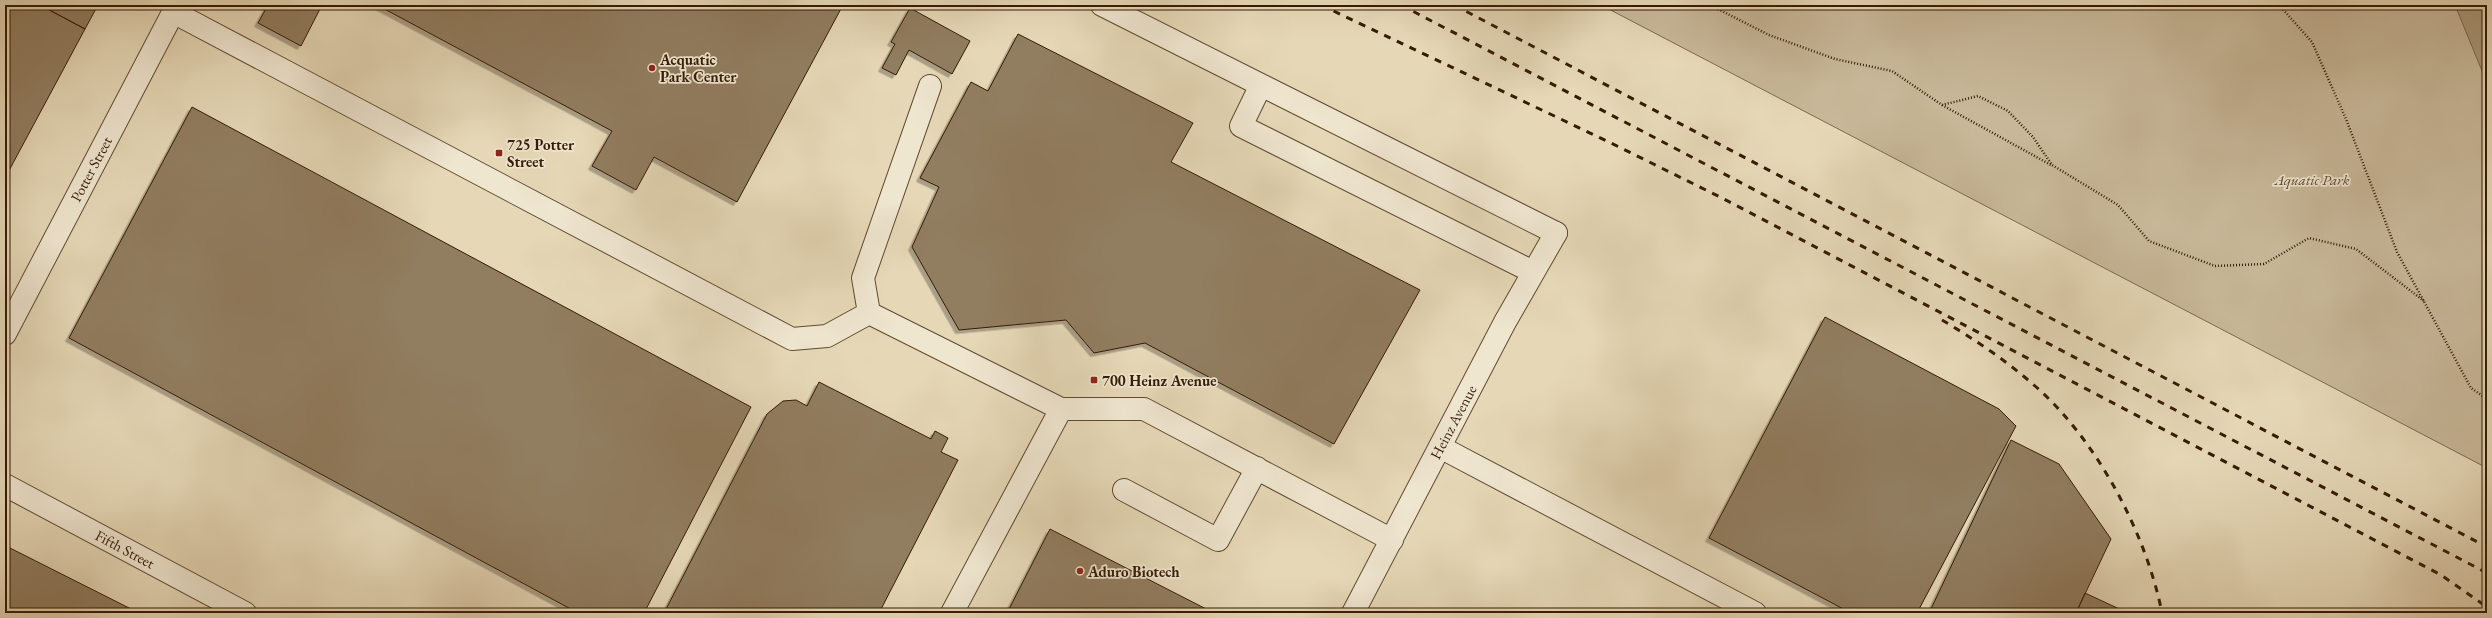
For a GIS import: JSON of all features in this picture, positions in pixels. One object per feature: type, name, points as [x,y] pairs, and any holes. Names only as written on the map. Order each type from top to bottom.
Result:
[{"type":"street","points":[[1102,5],[1261,85],[1241,126],[1533,272]]},
{"type":"street","points":[[175,8],[792,339],[828,336],[869,313]]},
{"type":"street","name":"Potter Street","points":[[5,334],[10,312],[175,8]]},
{"type":"street","name":"Heinz Avenue","points":[[1261,85],[1556,233],[1533,272],[1353,613]]},
{"type":"street","points":[[869,313],[864,278],[930,86]]},
{"type":"street","points":[[869,313],[1061,409],[1144,409],[1392,540]]},
{"type":"street","points":[[952,613],[1061,409]]},
{"type":"street","points":[[1440,447],[1756,613]]},
{"type":"street","points":[[1124,490],[1218,540],[1257,468]]},
{"type":"street","name":"Fifth Street","points":[[5,485],[245,613]]},
{"type":"path","points":[[1710,5],[1769,35],[1835,59],[1892,71],[1942,105],[2052,165],[2118,205],[2149,241],[2215,266],[2264,264],[2310,238],[2356,249],[2424,301]]},
{"type":"path","points":[[2279,5],[2312,42],[2346,119],[2397,252],[2471,388],[2487,399]]},
{"type":"path","points":[[1942,105],[1978,96],[2008,111],[2033,137],[2052,165]]},
{"type":"green space","name":"Aquatic Park","points":[[1601,5],[2487,5],[2487,468]]},
{"type":"shaded area","points":[[2455,5],[2487,5],[2487,83]]},
{"type":"building","points":[[5,5],[40,5],[85,29],[5,178]]},
{"type":"building","points":[[40,5],[98,5],[85,29]]},
{"type":"building","points":[[268,5],[322,5],[301,46],[258,23]]},
{"type":"building","name":"Acquatic Park Center","points":[[377,5],[843,5],[737,202],[654,157],[636,190],[592,166],[612,131]]},
{"type":"building","points":[[910,8],[970,41],[952,74],[909,50],[896,75],[882,68],[895,44],[891,42]]},
{"type":"building","points":[[1018,34],[1193,123],[1171,162],[1420,290],[1334,444],[1145,343],[1094,353],[1066,320],[959,330],[912,247],[939,187],[920,178],[971,82],[988,91]]},
{"type":"building","points":[[192,107],[751,407],[644,613],[578,613],[69,338]]},
{"type":"building","points":[[1825,317],[1999,409],[2016,426],[1917,613],[1851,613],[1709,538]]},
{"type":"building","points":[[819,382],[931,439],[935,431],[948,438],[941,452],[958,460],[879,613],[664,613],[767,414],[783,401],[796,400],[807,406]]},
{"type":"building","points":[[2011,440],[2059,464],[2111,539],[2076,613],[1929,613]]},
{"type":"building","name":"Aduro Biotech","points":[[1050,529],[1214,613],[1007,613]]},
{"type":"building","points":[[10,548],[139,613],[5,613],[5,558]]},
{"type":"building","points":[[2085,593],[2128,613],[2076,613]]},
{"type":"railway","points":[[1321,5],[1609,142],[1724,199],[2441,575],[2487,607]]},
{"type":"railway","points":[[1401,5],[2487,573]]},
{"type":"railway","points":[[1454,5],[2487,547]]},
{"type":"railway","points":[[1942,320],[1990,351],[2035,386],[2058,408],[2079,433],[2098,460],[2116,490],[2131,520],[2144,551],[2162,613]]},
{"type":"place","name":"Acquatic Park Center","points":[[652,68]]},
{"type":"place","name":"725 Potter Street","points":[[499,153]]},
{"type":"place","name":"700 Heinz Avenue","points":[[1094,380]]},
{"type":"place","name":"Aduro Biotech","points":[[1080,571]]}]
